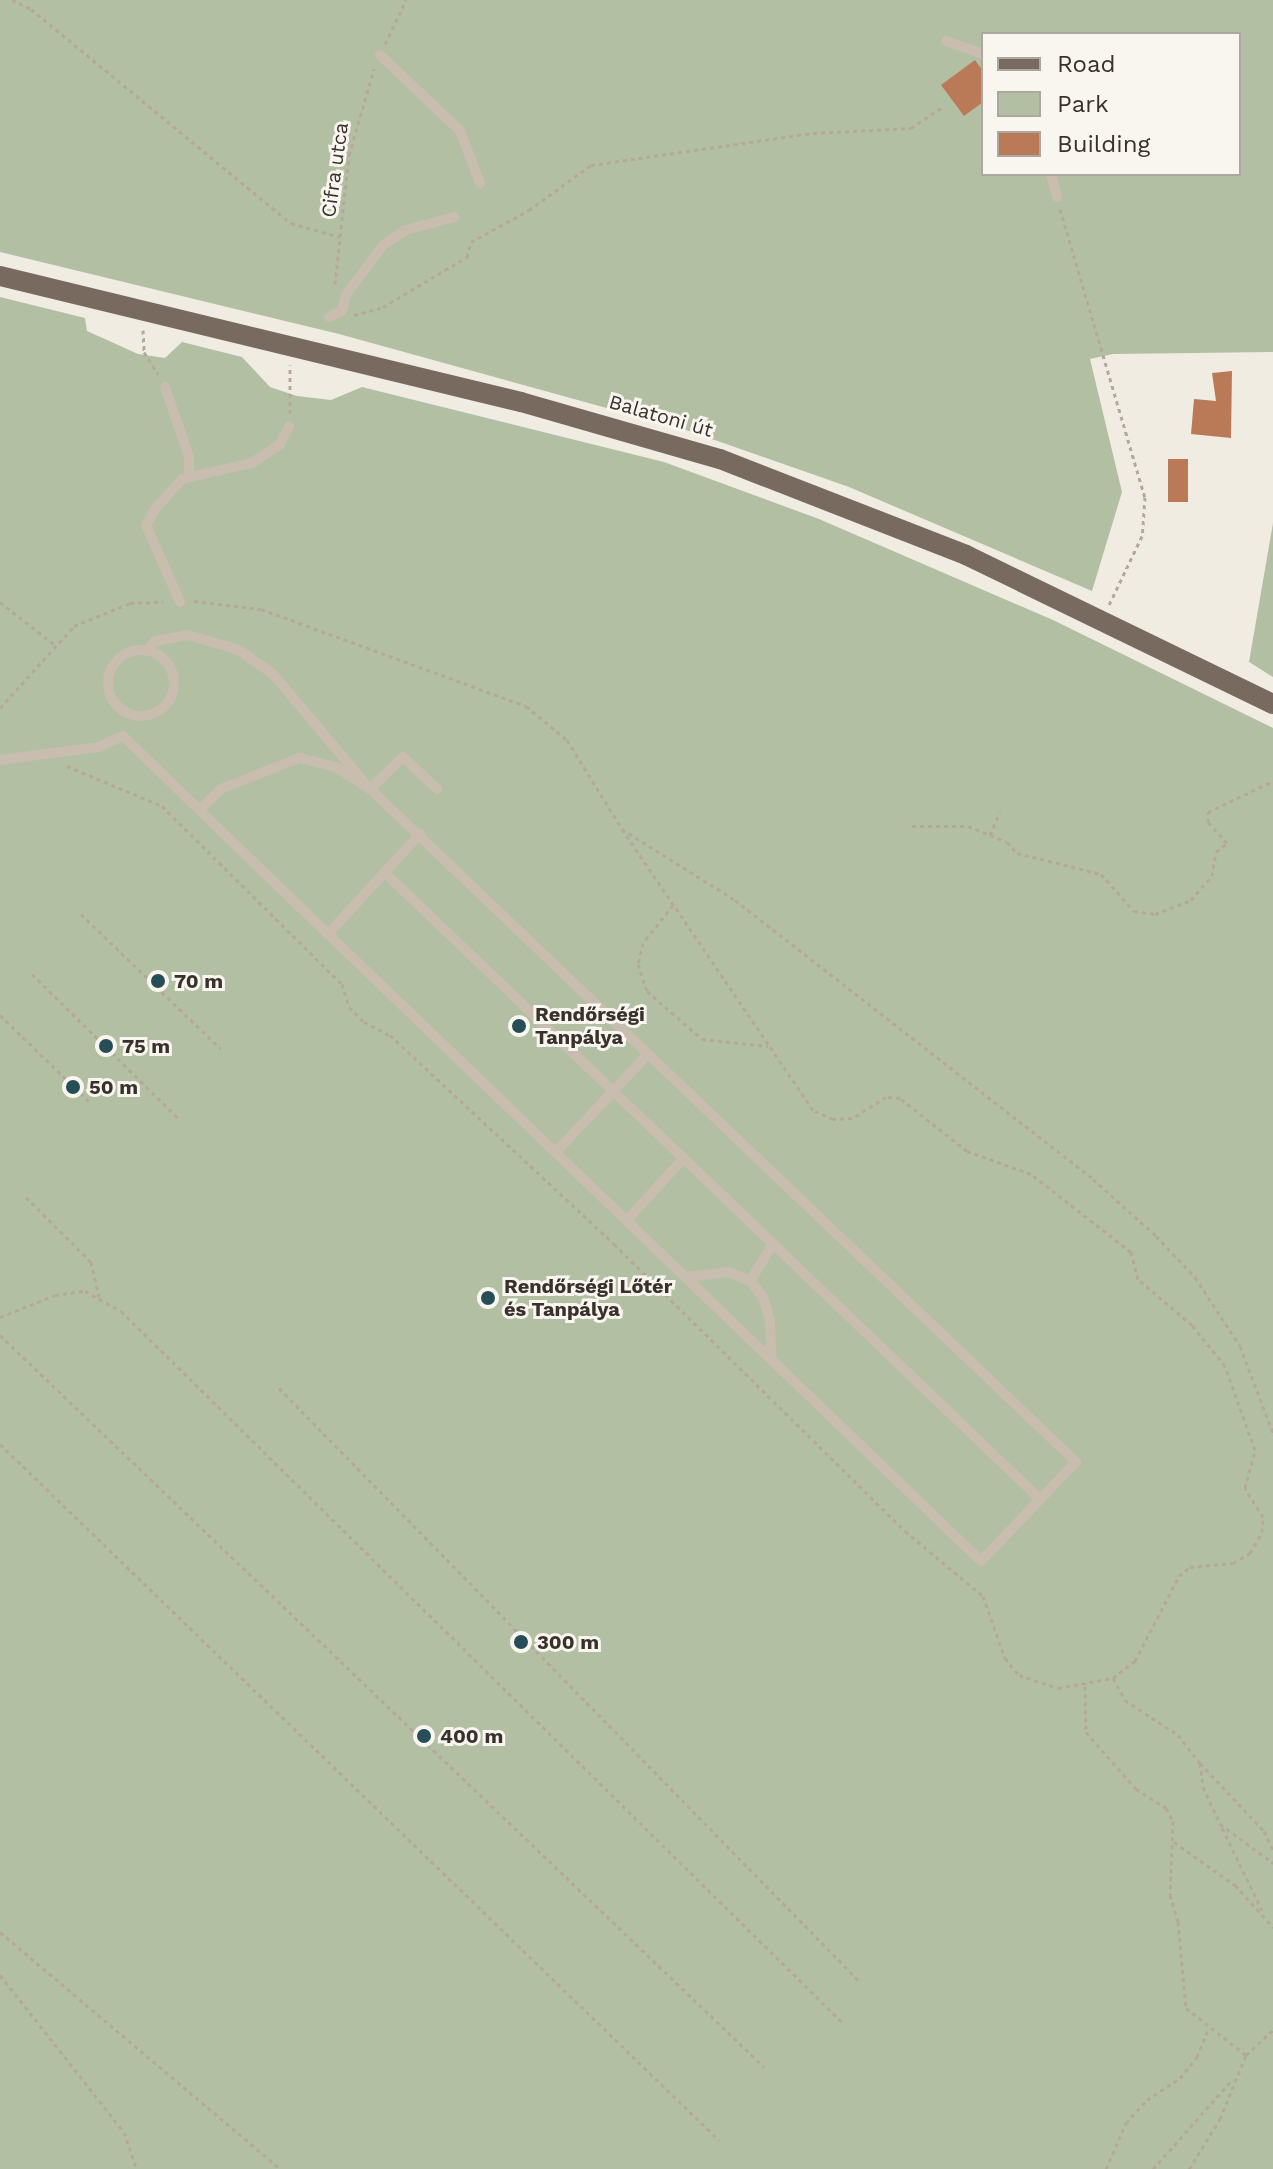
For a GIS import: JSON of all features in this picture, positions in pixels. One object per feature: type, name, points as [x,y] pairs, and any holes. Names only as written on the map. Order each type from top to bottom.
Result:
[{"type":"main road","name":"Balatoni út","points":[[0,276],[290,345],[720,459],[966,555],[1273,704]]},
{"type":"lane","points":[[946,41],[981,53]]},
{"type":"lane","points":[[380,55],[460,131],[480,183]]},
{"type":"lane","points":[[1052,176],[1057,197]]},
{"type":"lane","points":[[329,317],[342,311],[346,295],[383,245],[406,230],[454,217]]},
{"type":"lane","points":[[165,387],[189,457],[189,476]]},
{"type":"lane","points":[[180,602],[146,525],[163,498],[189,476],[252,463],[280,444],[289,426]]},
{"type":"lane","points":[[123,736],[981,1561],[1076,1462],[646,1056],[420,834],[370,789],[273,674],[239,650],[188,635],[155,641],[147,651]]},
{"type":"lane","points":[[147,651],[165,660],[174,688],[159,712],[129,715],[109,694],[108,679],[124,655],[147,651]]},
{"type":"lane","points":[[0,760],[99,747],[123,736],[129,715]]},
{"type":"lane","points":[[370,789],[403,757],[437,789]]},
{"type":"lane","points":[[199,810],[221,789],[299,758],[336,767],[370,789]]},
{"type":"lane","points":[[328,934],[420,834]]},
{"type":"lane","points":[[384,872],[1040,1499]]},
{"type":"lane","points":[[556,1152],[646,1056]]},
{"type":"lane","points":[[627,1220],[684,1158]]},
{"type":"lane","points":[[750,1281],[773,1244]]},
{"type":"lane","points":[[686,1277],[729,1272],[750,1281],[767,1310],[771,1358]]},
{"type":"path","points":[[12,0],[31,9],[291,223],[340,237]]},
{"type":"path","name":"Cifra utca","points":[[329,317],[356,118],[380,55],[406,0]]},
{"type":"path","points":[[342,311],[355,316],[383,307],[467,257],[471,242],[529,210],[591,165],[813,133],[911,128],[944,106]]},
{"type":"path","points":[[1057,197],[1145,497],[1142,536],[1103,619]]},
{"type":"path","points":[[142,310],[144,352],[165,387]]},
{"type":"path","points":[[289,426],[290,345]]},
{"type":"path","points":[[0,602],[55,645]]},
{"type":"path","points":[[0,708],[55,645],[95,614],[130,603],[180,602],[261,609],[526,706],[567,740],[622,829],[735,900],[1093,1179],[1156,1236],[1195,1277],[1240,1346],[1273,1433]]},
{"type":"path","points":[[912,826],[931,822],[968,826],[990,835],[1017,853],[1101,874],[1134,911],[1155,914],[1191,900],[1212,876],[1216,852],[1227,843],[1208,822],[1208,812],[1273,781]]},
{"type":"path","points":[[990,835],[1000,812]]},
{"type":"path","points":[[673,905],[643,943],[638,964],[647,991],[702,1039],[768,1046]]},
{"type":"path","points":[[81,914],[221,1049]]},
{"type":"path","points":[[32,974],[180,1120]]},
{"type":"path","points":[[0,1015],[92,1104]]},
{"type":"path","points":[[26,1197],[91,1262],[99,1297]]},
{"type":"path","points":[[0,1317],[55,1295],[85,1291],[121,1311],[843,2023]]},
{"type":"path","points":[[0,1335],[764,2067]]},
{"type":"path","points":[[279,1388],[860,1982]]},
{"type":"path","points":[[0,1444],[719,2140]]},
{"type":"path","points":[[1113,1678],[1125,1700],[1178,1735],[1200,1763],[1256,1821],[1273,1850]]},
{"type":"path","points":[[1085,1686],[1086,1732],[1136,1789],[1166,1808],[1174,1842],[1170,1895],[1178,1922],[1186,2008],[1246,2055]]},
{"type":"path","points":[[1200,1763],[1203,1787],[1237,1869],[1273,1927]]},
{"type":"path","points":[[1220,1824],[1273,1863]]},
{"type":"path","points":[[1174,1842],[1235,1885],[1265,1916]]},
{"type":"path","points":[[0,1932],[280,2169]]},
{"type":"path","points":[[0,1975],[124,2132],[137,2169]]},
{"type":"path","points":[[1106,2169],[1126,2123],[1147,2100],[1180,2078],[1197,2057],[1209,2028]]},
{"type":"path","points":[[1189,2169],[1220,2119],[1246,2055],[1273,2030]]},
{"type":"path","points":[[1153,2169],[1235,2076]]},
{"type":"green space","points":[[0,0],[1273,0],[1273,352],[1113,354],[1090,359],[1122,492],[1092,591],[849,487],[686,430],[339,334],[0,252]]},
{"type":"green space","name":"Rendőrségi Lőtér és Tanpálya","points":[[0,297],[85,318],[87,331],[138,354],[165,358],[182,342],[242,357],[270,387],[297,396],[331,400],[362,387],[664,462],[819,519],[1053,620],[1273,728],[1273,2169],[0,2169]]},
{"type":"green space","points":[[1273,523],[1273,677],[1249,662]]},
{"type":"building","points":[[975,60],[981,68],[981,103],[964,116],[941,85]]},
{"type":"building","points":[[1232,371],[1231,438],[1191,434],[1194,399],[1216,401],[1212,373]]},
{"type":"building","points":[[1168,459],[1188,459],[1188,502],[1168,502]]},
{"type":"place","name":"70 m","points":[[158,981]]},
{"type":"place","name":"Rendőrségi Tanpálya","points":[[519,1026]]},
{"type":"place","name":"75 m","points":[[106,1046]]},
{"type":"place","name":"50 m","points":[[73,1087]]},
{"type":"place","name":"Rendőrségi Lőtér és Tanpálya","points":[[488,1298]]},
{"type":"place","name":"300 m","points":[[521,1642]]},
{"type":"place","name":"400 m","points":[[424,1736]]}]
